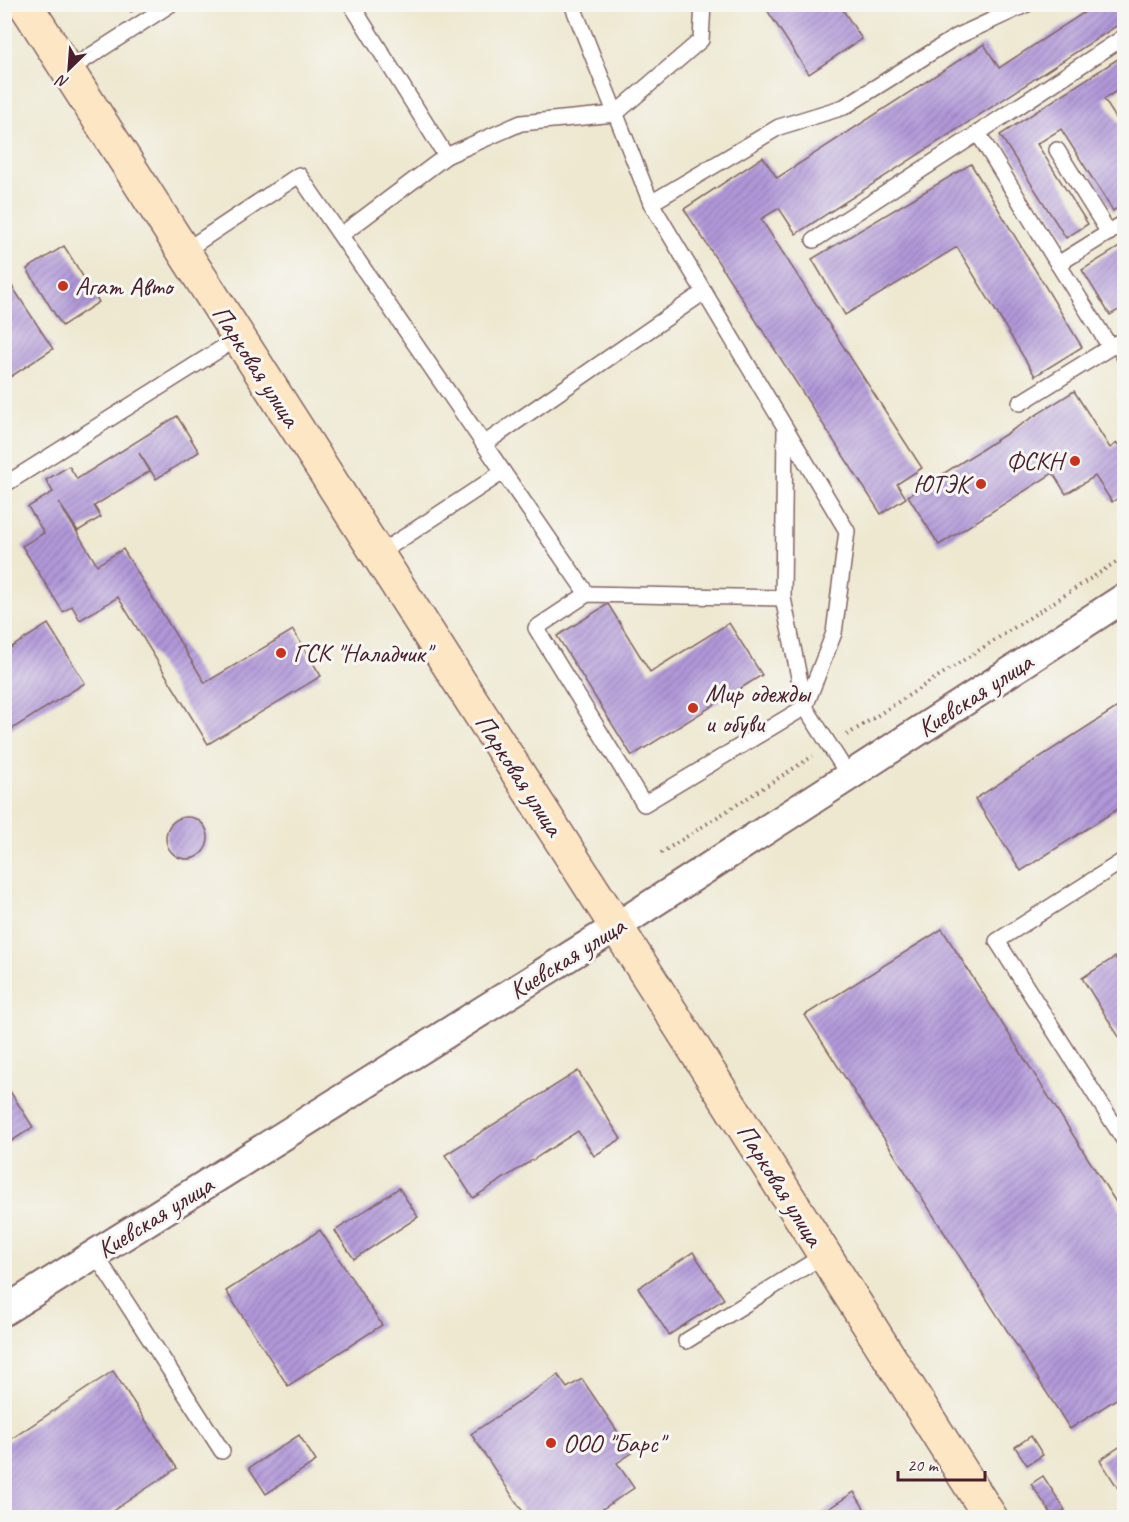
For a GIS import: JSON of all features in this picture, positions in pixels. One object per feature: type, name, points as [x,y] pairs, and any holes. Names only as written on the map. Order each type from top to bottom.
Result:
[{"type":"main road","name":"Парковая улица","points":[[25,4],[991,1518]]},
{"type":"street","name":"Киевская улица","points":[[4,1311],[616,927],[1125,598]]},
{"type":"lane","points":[[67,71],[171,4]]},
{"type":"lane","points":[[351,4],[446,156]]},
{"type":"lane","points":[[572,4],[651,203],[847,531],[834,633],[805,707],[644,804],[536,628],[587,594],[783,598]]},
{"type":"lane","points":[[341,235],[446,156],[521,123],[615,114],[701,40],[703,4]]},
{"type":"lane","points":[[651,203],[779,127],[844,107],[956,37],[1027,4]]},
{"type":"lane","points":[[814,240],[1125,37]]},
{"type":"lane","points":[[978,134],[1110,347]]},
{"type":"lane","points":[[1057,150],[1108,233]]},
{"type":"lane","points":[[183,252],[299,175],[587,594]]},
{"type":"lane","points":[[1058,264],[1125,223]]},
{"type":"lane","points":[[484,444],[704,292]]},
{"type":"lane","points":[[4,485],[238,338]]},
{"type":"lane","points":[[1020,403],[1110,347],[1117,344],[1125,356]]},
{"type":"lane","points":[[785,428],[783,598],[805,707],[849,776]]},
{"type":"lane","points":[[377,555],[503,472]]},
{"type":"lane","points":[[1125,860],[997,941],[1125,1140]]},
{"type":"lane","points":[[95,1254],[222,1451]]},
{"type":"lane","points":[[686,1341],[825,1255]]},
{"type":"path","points":[[661,853],[1125,557]]},
{"type":"building","points":[[126,4],[143,4],[131,12]]},
{"type":"building","points":[[763,4],[839,4],[862,39],[809,74]]},
{"type":"building","points":[[1097,4],[1124,4],[1124,21],[796,234],[779,208],[761,219],[922,468],[897,484],[906,498],[881,514],[684,209],[763,157],[777,178],[984,44],[999,68]]},
{"type":"building","points":[[1124,55],[1124,86],[1104,99],[1124,131],[1124,204],[1113,211],[1061,129],[1037,144],[1088,224],[1066,238],[1000,135]]},
{"type":"building","points":[[971,164],[1082,347],[1035,376],[957,247],[845,315],[812,259]]},
{"type":"building","points":[[1124,244],[1124,307],[1110,315],[1082,270]]},
{"type":"building","name":"Агат Авто","points":[[64,246],[99,302],[62,326],[27,269]]},
{"type":"building","points":[[6,277],[53,349],[4,381],[4,278]]},
{"type":"building","points":[[1074,391],[1110,448],[1117,443],[1124,456],[1124,494],[1112,502],[1095,476],[1066,494],[1053,473],[939,545],[908,496]]},
{"type":"building","points":[[177,416],[199,452],[156,479],[139,453],[150,471],[94,506],[101,517],[78,531],[59,503],[97,565],[123,549],[205,683],[293,630],[321,676],[208,744],[118,597],[80,620],[72,606],[63,612],[22,546],[44,533],[28,507],[53,492],[46,480],[69,466],[77,479]]},
{"type":"building","points":[[608,604],[650,672],[729,623],[762,675],[632,756],[557,636]]},
{"type":"building","points":[[48,624],[85,683],[4,734],[4,652]]},
{"type":"building","points":[[1124,703],[1124,805],[1021,871],[975,799]]},
{"type":"building","points":[[187,817],[202,823],[208,838],[202,853],[187,859],[172,853],[166,838],[172,823]]},
{"type":"building","points":[[942,929],[1124,1215],[1124,1394],[1070,1429],[805,1015]]},
{"type":"building","points":[[1115,957],[1124,973],[1124,1045],[1082,978]]},
{"type":"building","points":[[578,1071],[621,1139],[594,1156],[578,1131],[473,1198],[445,1155]]},
{"type":"building","points":[[4,1082],[33,1127],[4,1146]]},
{"type":"building","points":[[399,1188],[418,1217],[354,1259],[335,1231]]},
{"type":"building","points":[[320,1230],[382,1325],[288,1386],[226,1291]]},
{"type":"building","points":[[693,1252],[724,1299],[669,1335],[638,1288]]},
{"type":"building","points":[[113,1371],[177,1468],[102,1518],[11,1518],[4,1507],[4,1444]]},
{"type":"building","name":"ООО \"Барс\"","points":[[558,1375],[567,1388],[582,1379],[632,1453],[617,1463],[634,1488],[589,1518],[527,1518],[471,1434]]},
{"type":"building","points":[[299,1435],[316,1461],[266,1494],[249,1468]]},
{"type":"building","points":[[1031,1436],[1043,1455],[1027,1465],[1015,1447]]},
{"type":"building","points":[[1124,1444],[1124,1498],[1100,1460]]},
{"type":"building","points":[[1043,1476],[1065,1510],[1054,1518],[1031,1484]]},
{"type":"building","points":[[854,1492],[870,1518],[814,1518]]},
{"type":"place","name":"Агат Авто","points":[[63,286]]},
{"type":"place","name":"ФСКН","points":[[1075,461]]},
{"type":"place","name":"ЮТЭК","points":[[981,484]]},
{"type":"place","name":"ГСК \"Наладчик\"","points":[[281,653]]},
{"type":"place","name":"Мир одежды и обуви","points":[[693,708]]},
{"type":"place","name":"ООО \"Барс\"","points":[[551,1443]]}]
